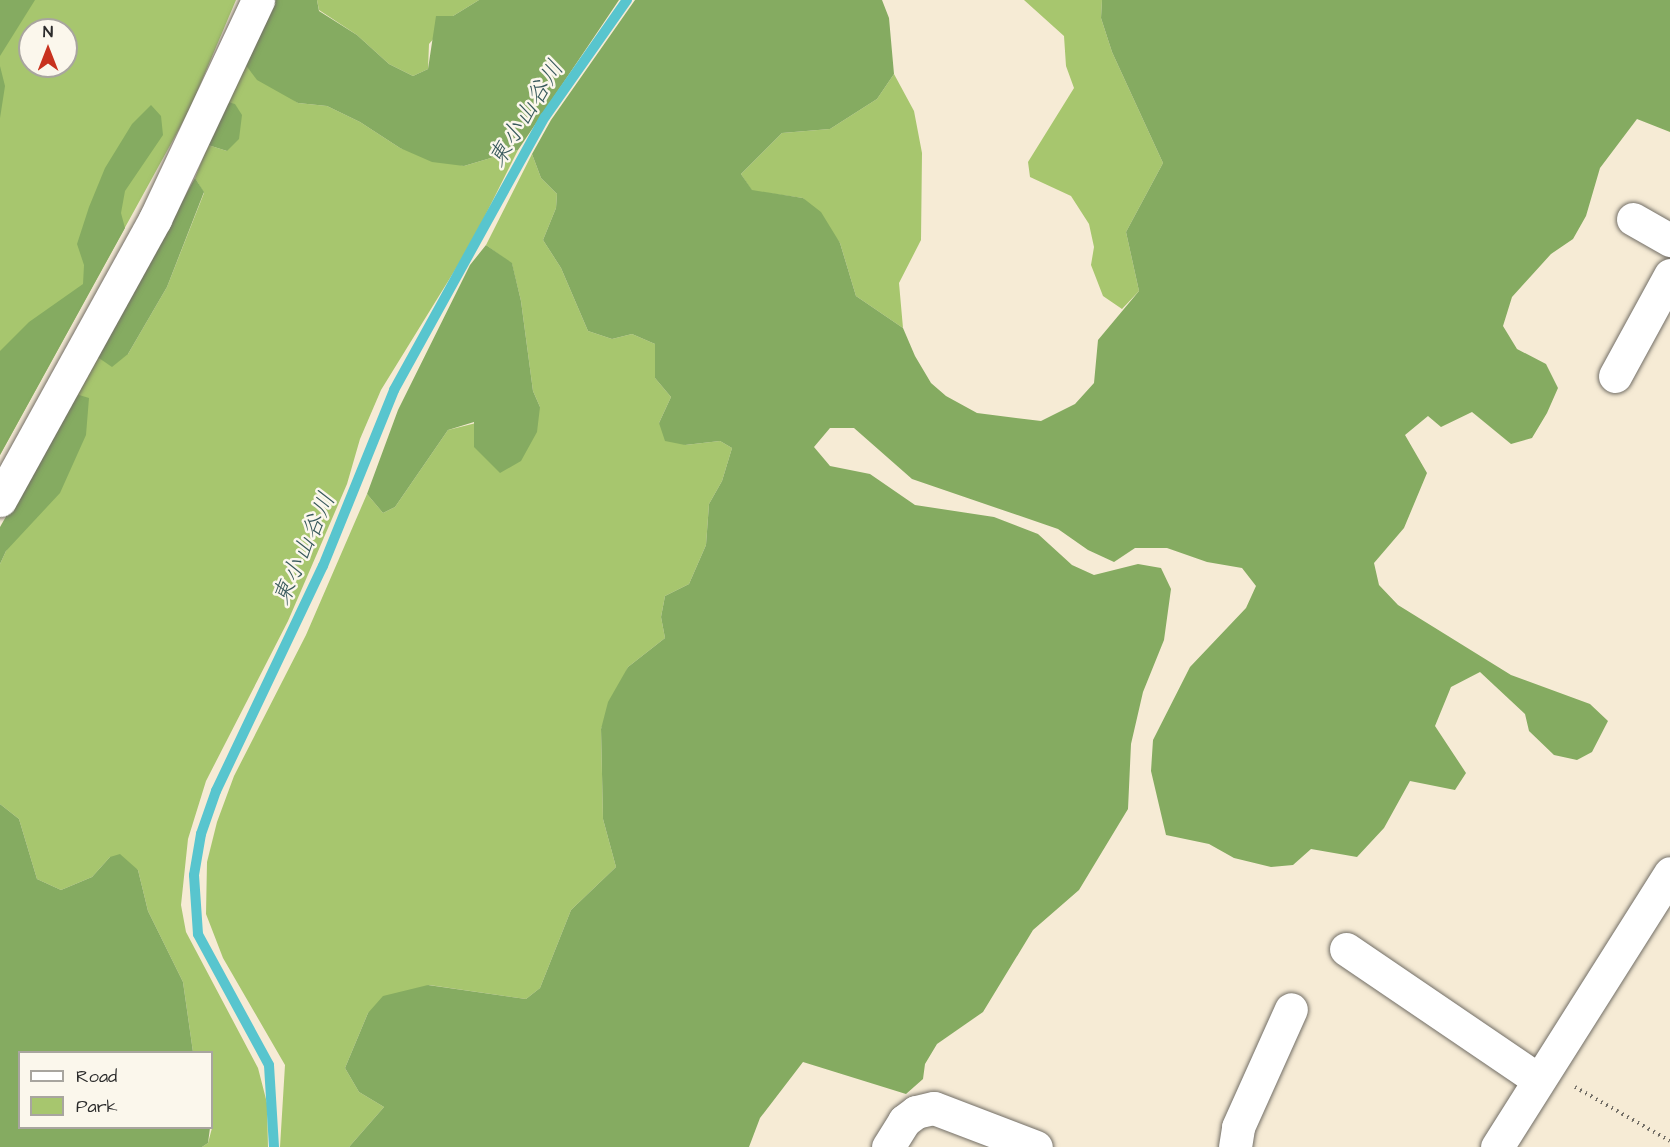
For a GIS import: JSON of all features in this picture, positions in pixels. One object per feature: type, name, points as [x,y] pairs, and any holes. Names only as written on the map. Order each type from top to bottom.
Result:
[{"type":"street","points":[[0,500],[154,219],[258,0]]},
{"type":"street","points":[[1633,219],[1670,240]]},
{"type":"street","points":[[1615,376],[1670,275]]},
{"type":"street","points":[[1497,1147],[1540,1074],[1670,873]]},
{"type":"street","points":[[1346,949],[1540,1074]]},
{"type":"street","points":[[1235,1147],[1238,1127],[1292,1009]]},
{"type":"street","points":[[888,1147],[904,1121],[916,1112],[934,1108],[1036,1147]]},
{"type":"path","points":[[1540,1074],[1670,1141]]},
{"type":"green space","points":[[0,0],[236,0],[189,111],[0,455]]},
{"type":"green space","points":[[0,0],[35,0],[24,18],[18,18],[18,27],[0,56]]},
{"type":"green space","points":[[274,0],[317,0],[319,11],[357,35],[389,64],[413,76],[428,69],[436,16],[453,16],[479,0],[619,0],[518,150],[464,166],[432,162],[400,148],[360,122],[327,106],[298,103],[257,80],[245,64]]},
{"type":"green space","points":[[317,0],[479,0],[453,16],[429,44],[428,69],[413,76],[389,64],[357,35],[319,10]]},
{"type":"green space","points":[[635,0],[882,0],[889,18],[894,74],[877,99],[830,129],[782,133],[741,174],[752,190],[803,198],[821,212],[840,243],[856,296],[903,328],[915,356],[931,383],[946,396],[977,413],[1041,421],[1075,404],[1094,383],[1098,340],[1139,291],[1126,232],[1163,163],[1112,52],[1101,18],[1102,0],[1670,0],[1670,132],[1637,119],[1600,168],[1586,216],[1573,239],[1551,254],[1512,297],[1503,326],[1517,349],[1546,364],[1558,388],[1547,413],[1532,438],[1511,444],[1472,412],[1441,427],[1428,416],[1405,435],[1427,473],[1404,528],[1374,563],[1379,585],[1398,605],[1511,675],[1590,704],[1608,721],[1592,752],[1577,760],[1554,755],[1529,731],[1525,714],[1480,672],[1451,687],[1435,726],[1466,773],[1455,790],[1410,781],[1384,828],[1357,857],[1311,849],[1293,865],[1271,867],[1234,858],[1209,844],[1166,835],[1151,771],[1153,740],[1190,667],[1246,608],[1256,586],[1242,568],[1207,562],[1167,548],[1135,548],[1114,562],[1088,550],[1058,529],[912,479],[854,428],[830,428],[814,447],[830,466],[870,474],[915,505],[994,517],[1038,534],[1072,565],[1094,575],[1138,564],[1161,568],[1171,589],[1164,640],[1143,692],[1131,744],[1128,809],[1079,890],[1033,930],[983,1012],[937,1044],[925,1064],[923,1079],[906,1094],[803,1062],[760,1118],[749,1147],[349,1147],[384,1107],[359,1092],[345,1068],[368,1013],[383,996],[428,985],[526,999],[540,988],[571,910],[616,867],[603,819],[601,729],[608,702],[628,667],[665,638],[661,617],[665,596],[689,584],[706,545],[709,504],[722,481],[732,448],[720,441],[685,445],[665,441],[659,423],[671,397],[655,378],[655,344],[632,334],[612,339],[588,331],[561,268],[543,240],[556,208],[557,194],[541,178],[532,154],[551,120]]},
{"type":"green space","points":[[1024,0],[1102,0],[1101,18],[1112,52],[1163,163],[1126,232],[1139,291],[1122,309],[1103,296],[1091,265],[1094,247],[1089,224],[1071,196],[1030,177],[1028,162],[1074,88],[1066,66],[1064,36]]},
{"type":"green space","points":[[245,64],[298,103],[327,106],[360,122],[400,148],[464,166],[518,150],[471,244],[381,390],[360,439],[347,484],[288,621],[206,781],[188,839],[181,905],[186,932],[258,1068],[267,1103],[268,1147],[202,1147],[208,1143],[213,1129],[213,1051],[193,1051],[183,982],[148,911],[138,870],[110,857],[92,877],[61,890],[37,879],[19,819],[0,804],[0,564],[96,355],[128,354],[167,287],[204,193],[195,178],[208,145],[227,151],[228,102]]},
{"type":"green space","points":[[0,66],[5,86],[0,118]]},
{"type":"green space","points":[[894,74],[914,111],[922,153],[921,240],[899,283],[903,328],[856,296],[840,243],[803,198],[752,191],[741,174],[782,133],[830,129],[877,99]]},
{"type":"green space","points":[[228,102],[235,104],[242,115],[239,139],[227,151],[208,145]]},
{"type":"green space","points":[[151,105],[161,116],[163,135],[125,191],[121,213],[125,228],[0,455],[0,351],[29,322],[83,284],[84,265],[77,244],[89,207],[105,168],[132,124]]},
{"type":"green space","points":[[532,154],[541,178],[557,194],[556,208],[543,240],[561,268],[588,331],[612,339],[632,334],[655,344],[655,378],[671,397],[659,423],[685,445],[720,441],[732,448],[722,481],[709,504],[706,545],[689,584],[665,596],[661,617],[665,638],[628,667],[601,729],[603,819],[616,867],[571,910],[540,988],[526,999],[429,985],[368,1013],[345,1068],[359,1092],[384,1107],[349,1147],[280,1147],[285,1065],[223,958],[206,914],[207,862],[217,822],[234,776],[306,635],[367,494],[383,513],[395,507],[448,430],[540,407],[533,391],[521,301],[512,264],[486,245]]},
{"type":"green space","points":[[195,178],[204,192],[167,287],[128,354],[112,367],[96,356]]},
{"type":"green space","points":[[486,245],[512,263],[521,301],[533,391],[540,407],[537,432],[521,461],[500,473],[474,447],[474,422],[448,430],[395,507],[383,513],[367,494],[398,410],[470,265]]},
{"type":"green space","points":[[76,394],[89,398],[86,435],[60,493],[6,551],[0,564],[0,527]]},
{"type":"green space","points":[[0,804],[19,819],[37,879],[61,890],[92,877],[110,857],[120,854],[138,870],[148,911],[183,982],[193,1051],[18,1051],[18,1129],[210,1129],[208,1143],[202,1147],[0,1147]]},
{"type":"waterway","name":"東小山谷川","points":[[274,1147],[269,1065],[198,934],[194,875],[201,834],[216,791],[323,566],[394,390],[545,117],[627,0]]}]
